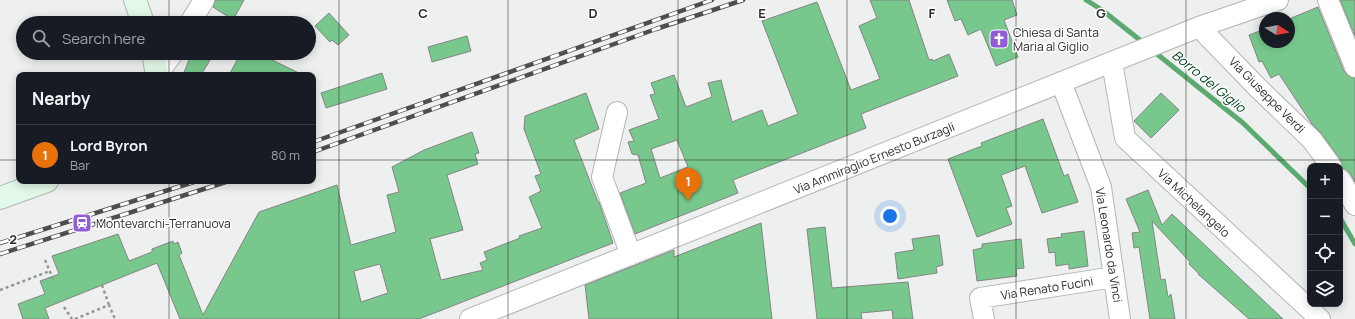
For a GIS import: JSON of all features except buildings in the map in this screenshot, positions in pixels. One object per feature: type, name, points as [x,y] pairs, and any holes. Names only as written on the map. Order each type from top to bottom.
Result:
[{"type":"street","points":[[135,0],[141,16]]},
{"type":"street","points":[[194,16],[204,0]]},
{"type":"street","name":"Via Ammiraglio Ernesto Burzagli","points":[[476,318],[1199,27],[1278,0]]},
{"type":"street","points":[[1328,0],[1355,67]]},
{"type":"street","name":"Via Giuseppe Verdi","points":[[1199,27],[1258,88],[1312,140],[1328,163]]},
{"type":"street","points":[[154,60],[156,72]]},
{"type":"street","points":[[159,72],[168,60]]},
{"type":"street","name":"Via Michelangelo","points":[[1117,61],[1124,138],[1320,319]]},
{"type":"street","name":"Via Leonardo da Vinci","points":[[1061,82],[1101,187],[1120,319]]},
{"type":"street","points":[[617,112],[602,177],[631,255]]},
{"type":"street","points":[[0,198],[39,184]]},
{"type":"street","points":[[1343,184],[1355,205]]},
{"type":"street","name":"Via Renato Fucini","points":[[984,319],[980,298],[1114,277]]},
{"type":"path","points":[[45,260],[53,279]]},
{"type":"path","points":[[0,290],[50,272]]},
{"type":"path","points":[[102,285],[115,319]]},
{"type":"path","points":[[64,307],[74,319],[109,305]]},
{"type":"waterway","name":"Borro del Giglio","points":[[1086,0],[1102,10],[1145,44]]},
{"type":"waterway","name":"Borro del Giglio","points":[[1152,50],[1243,123],[1307,185]]},
{"type":"waterway","name":"Borro del Giglio","points":[[1343,223],[1355,244]]},
{"type":"railway","points":[[316,141],[712,0]]},
{"type":"railway","points":[[316,151],[656,29],[743,0]]},
{"type":"railway","points":[[0,243],[187,184]]},
{"type":"railway","points":[[0,254],[220,184]]},
{"type":"place","name":"Chiesa di Santa Maria al Giglio","points":[[999,39]]},
{"type":"place","name":"Lord Byron","points":[[688,201]]},
{"type":"place","name":"Montevarchi-Terranuova","points":[[82,223]]}]
